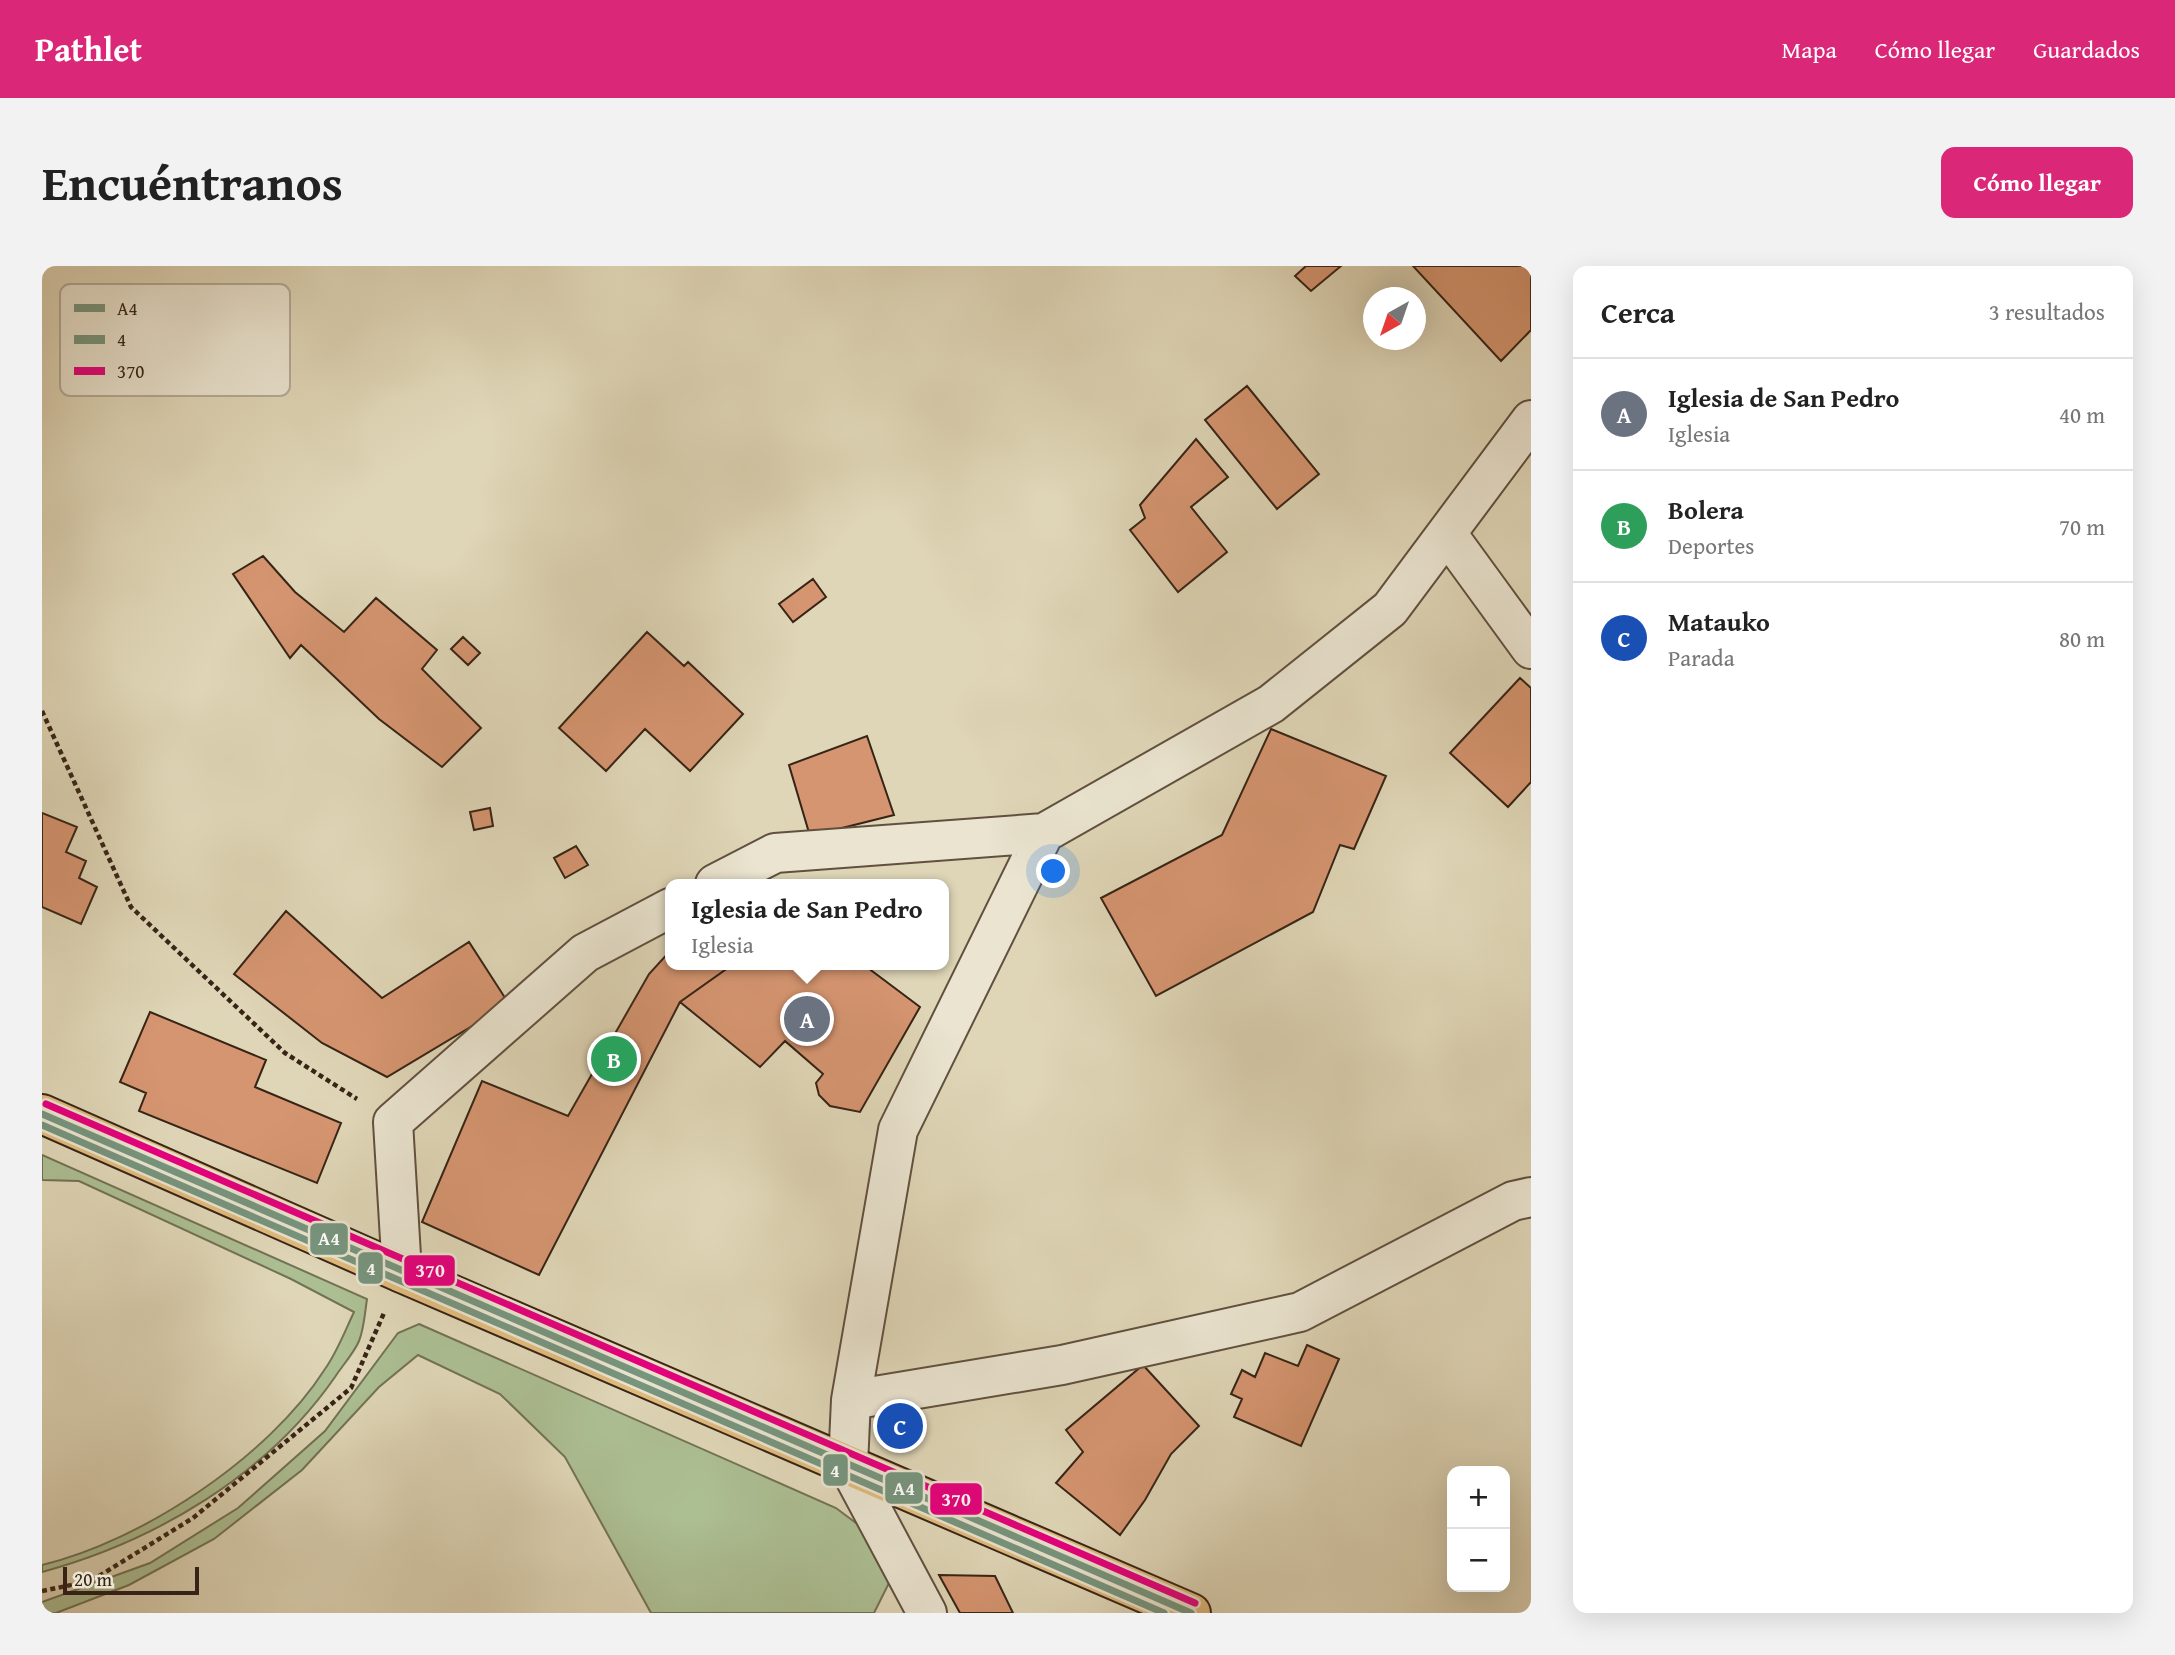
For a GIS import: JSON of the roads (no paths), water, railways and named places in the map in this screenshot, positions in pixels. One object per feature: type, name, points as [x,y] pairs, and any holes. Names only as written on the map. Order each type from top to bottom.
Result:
[{"type":"main road","points":[[42,1114],[401,1273],[1191,1613]]},
{"type":"street","points":[[725,879],[775,853],[1044,833],[1271,704],[1390,609],[1448,535],[1531,419]]},
{"type":"street","points":[[1448,535],[1531,649]]},
{"type":"street","points":[[927,1613],[848,1465],[851,1400],[898,1130],[1044,833]]},
{"type":"street","points":[[401,1273],[393,1122],[585,953],[665,911]]},
{"type":"street","points":[[851,1400],[1062,1366],[1300,1312],[1513,1201],[1531,1197]]},
{"type":"place","name":"Iglesia de San Pedro","points":[[807,1019]]},
{"type":"place","name":"Bolera","points":[[614,1059]]},
{"type":"place","name":"Matauko","points":[[900,1426]]}]
